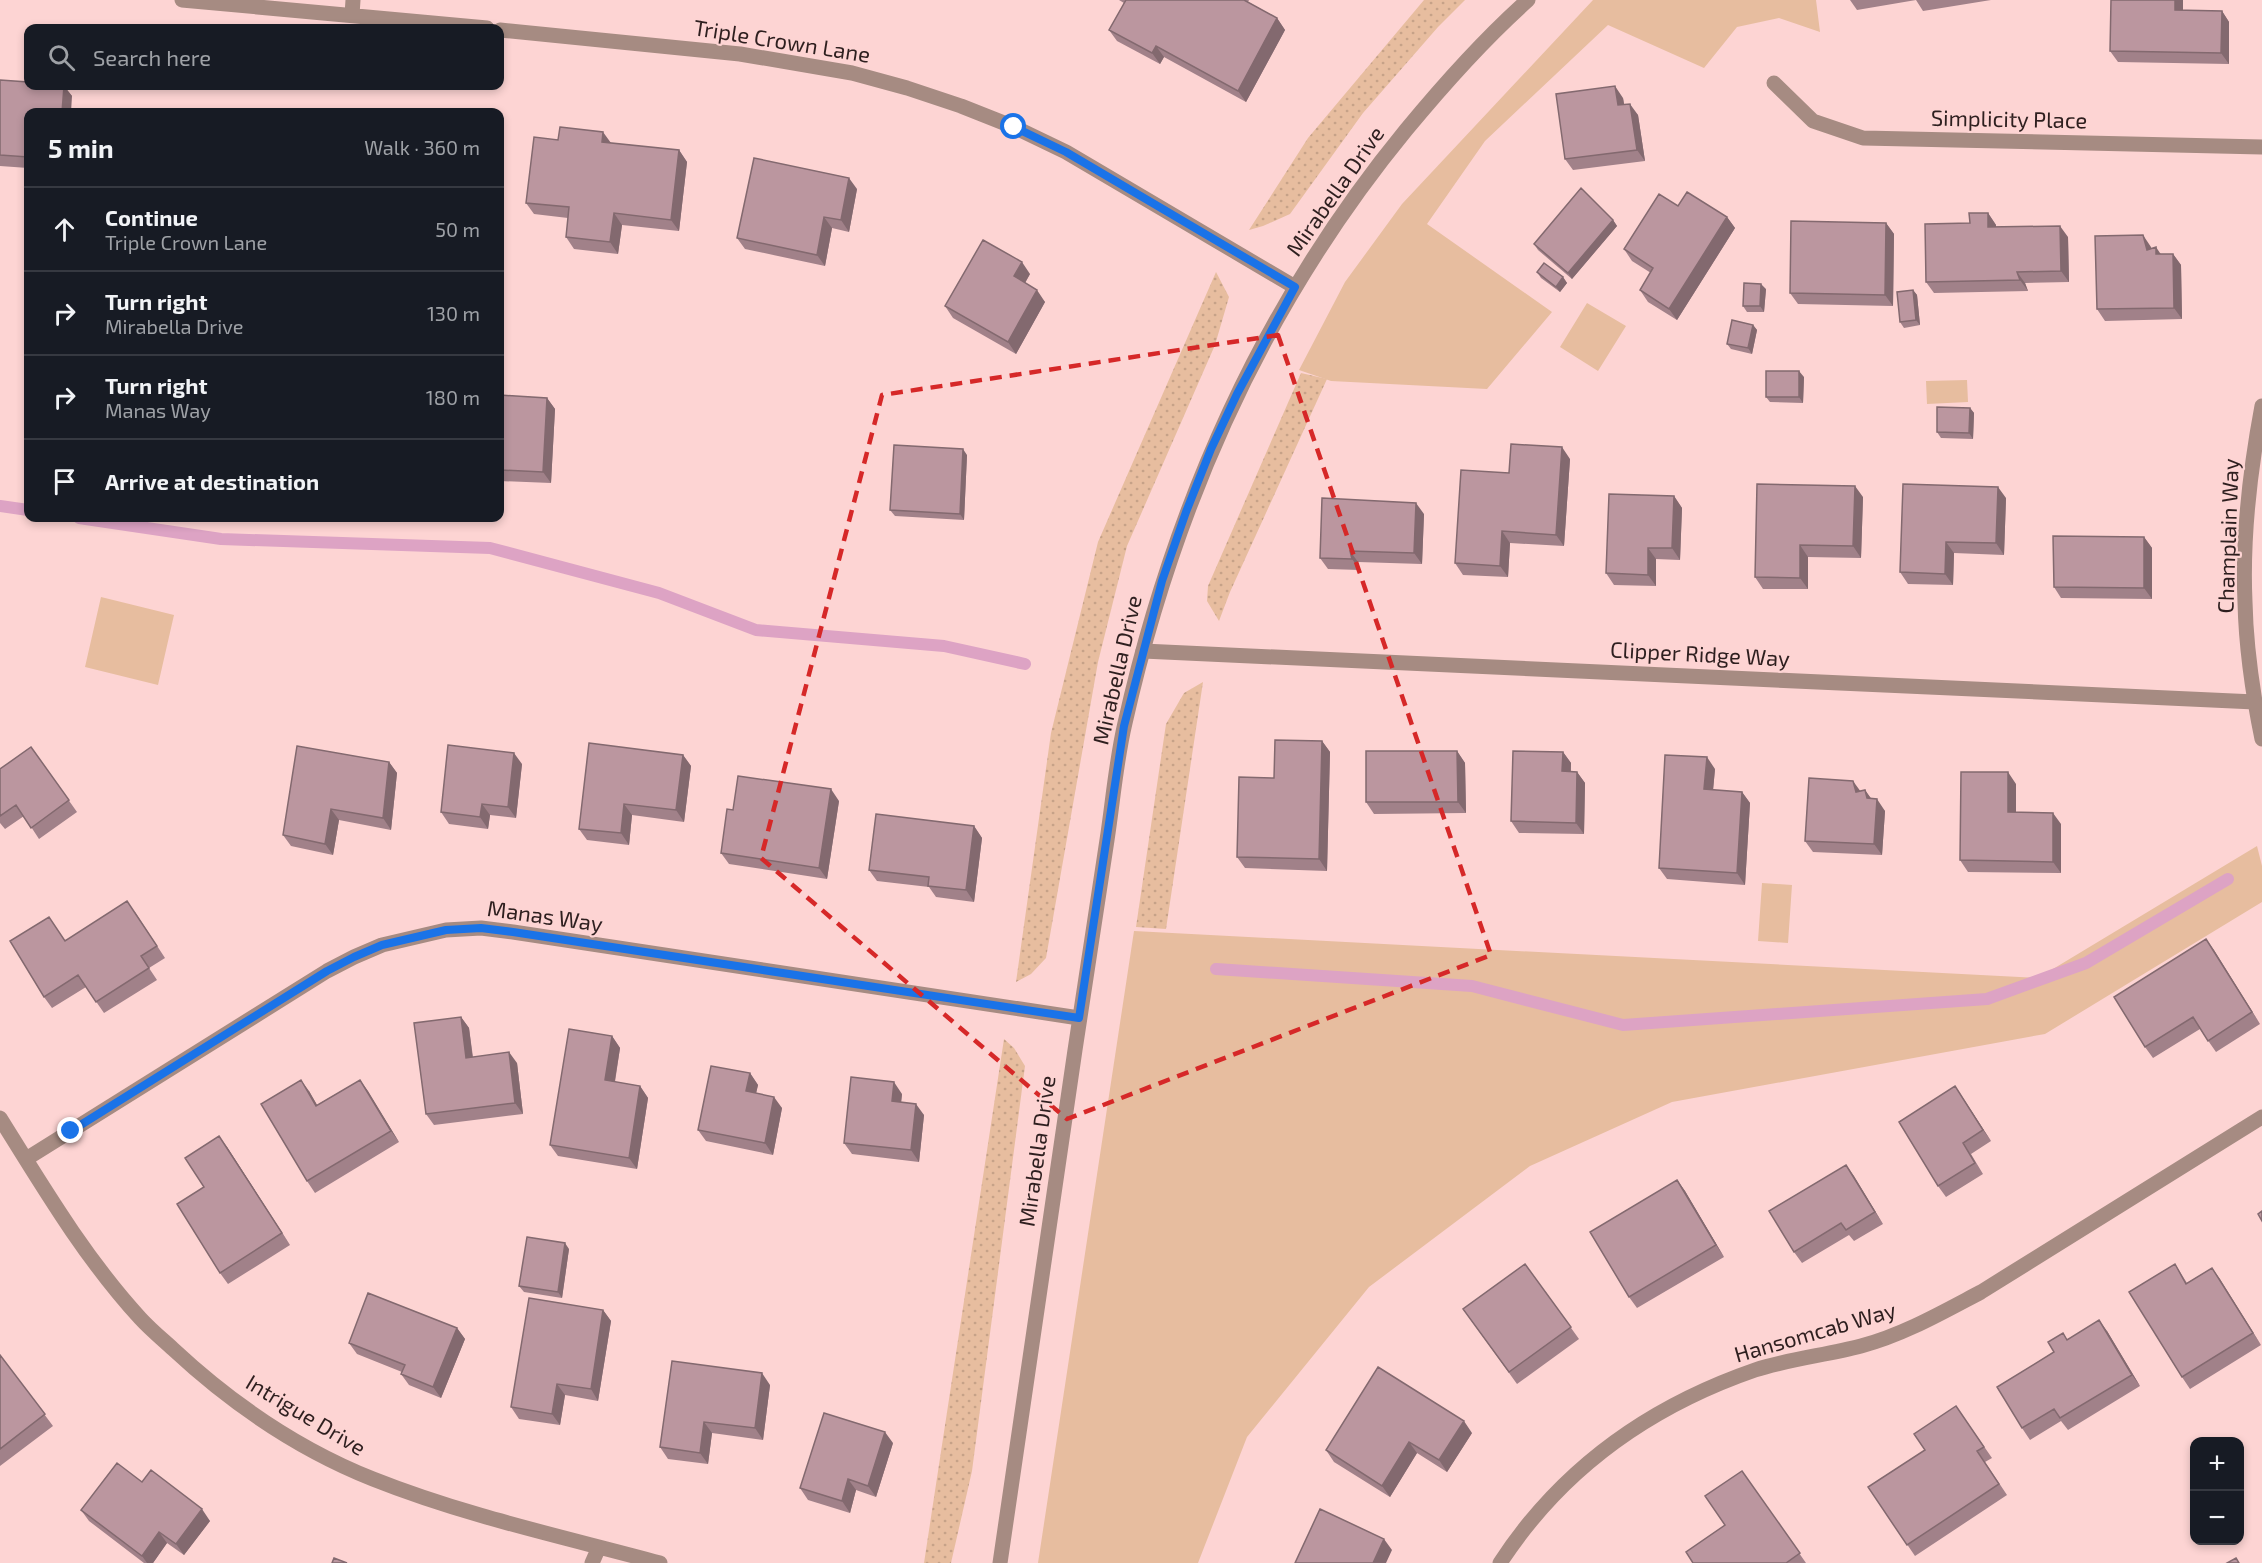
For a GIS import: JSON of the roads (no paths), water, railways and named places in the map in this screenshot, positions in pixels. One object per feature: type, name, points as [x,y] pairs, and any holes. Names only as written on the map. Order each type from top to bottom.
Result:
[{"type":"street","points":[[182,0],[353,8],[460,24]]},
{"type":"street","name":"Mirabella Drive","points":[[1000,1563],[1124,726],[1162,581],[1211,449],[1237,394],[1295,287],[1332,228],[1377,166],[1466,61],[1528,0]]},
{"type":"street","name":"Triple Crown Lane","points":[[504,30],[773,58],[852,73],[907,88],[1014,127],[1066,152],[1295,287]]},
{"type":"street","name":"Simplicity Place","points":[[1774,83],[1813,121],[1863,138],[2262,147]]},
{"type":"street","name":"Champlain Way","points":[[2262,406],[2252,465],[2244,603],[2255,702],[2262,739]]},
{"type":"street","name":"Clipper Ridge Way","points":[[1143,651],[2255,702]]},
{"type":"street","name":"Manas Way","points":[[26,1159],[327,971],[382,945],[446,930],[481,928],[513,932],[1079,1018]]},
{"type":"street","name":"Hansomcab Way","points":[[1500,1563],[1511,1545],[1563,1483],[1602,1450],[1644,1421],[1699,1393],[1757,1370],[1864,1346],[1935,1316],[1981,1292],[2262,1117]]},
{"type":"street","name":"Intrigue Drive","points":[[0,1118],[75,1234],[141,1319],[192,1366],[247,1410],[307,1447],[371,1479],[437,1503],[660,1563]]},
{"type":"street","points":[[592,1563],[599,1546]]},
{"type":"waterway","points":[[0,506],[24,509]]},
{"type":"waterway","points":[[106,522],[221,539],[490,548],[659,593],[756,630],[944,646],[1025,664]]},
{"type":"waterway","points":[[1216,969],[1472,986],[1623,1025],[1987,999],[2086,963],[2228,879]]}]
